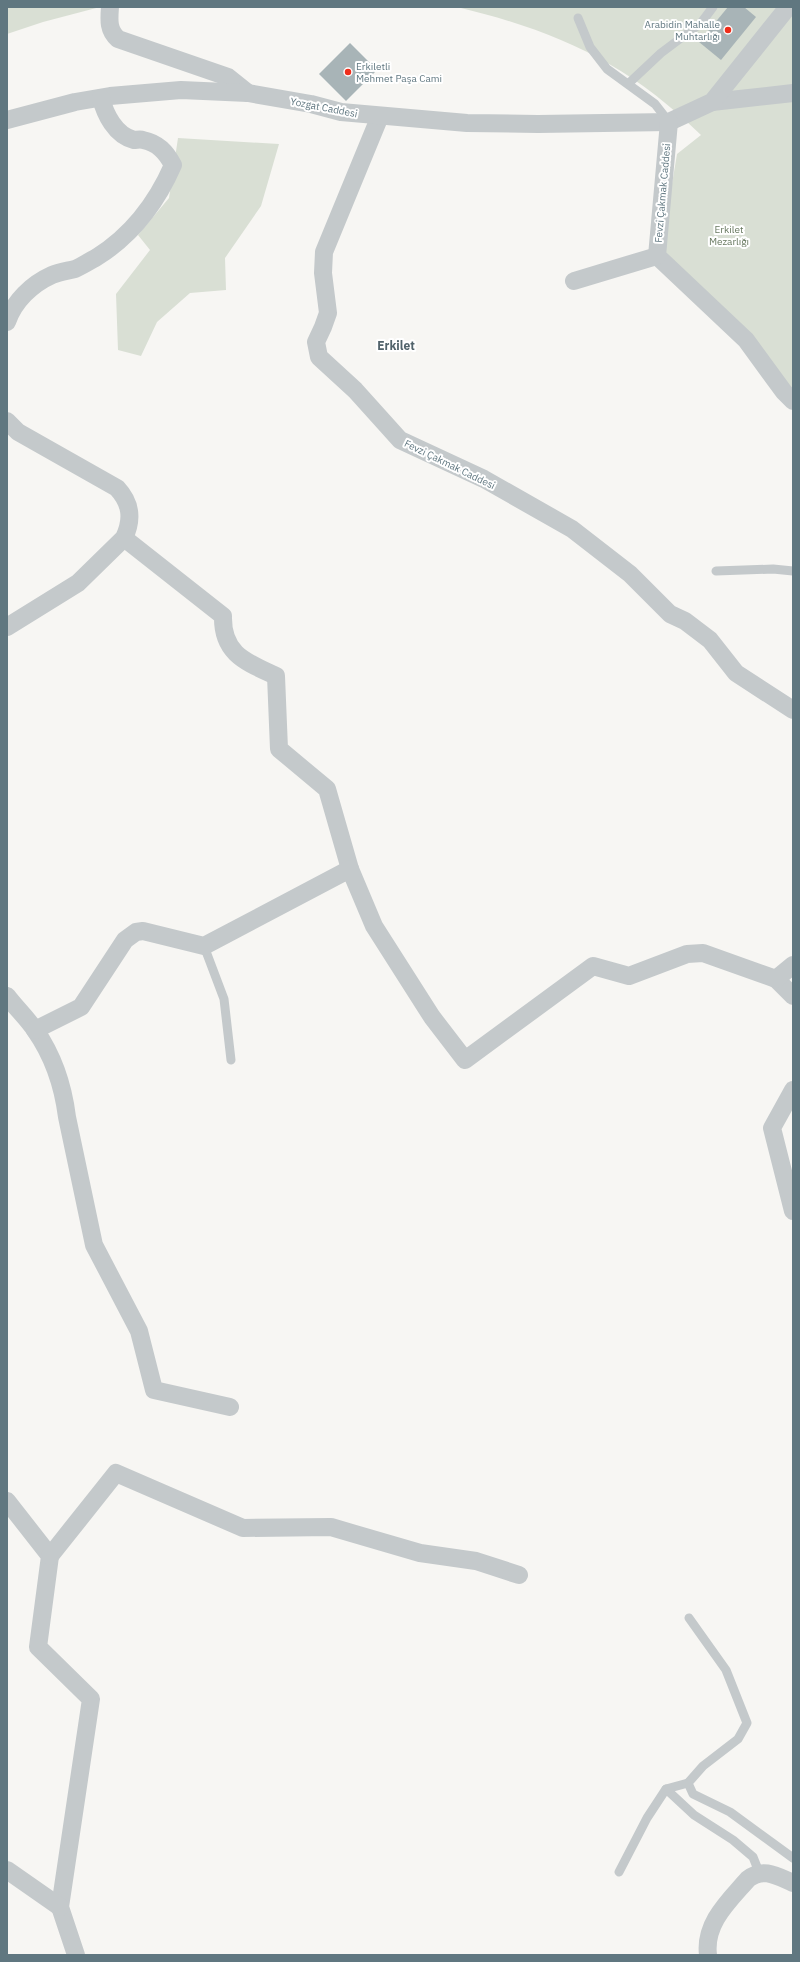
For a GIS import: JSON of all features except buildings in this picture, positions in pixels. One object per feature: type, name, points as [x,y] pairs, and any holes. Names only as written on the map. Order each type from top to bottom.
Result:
[{"type":"street","points":[[110,7],[110,29],[118,39],[228,77],[248,93]]},
{"type":"street","points":[[712,102],[788,7]]},
{"type":"street","name":"Yozgat Caddesi","points":[[7,120],[101,98],[146,92],[181,90],[248,93],[287,99],[341,112],[502,124],[669,122]]},
{"type":"street","points":[[669,122],[712,102],[793,93]]},
{"type":"street","points":[[7,322],[14,308],[30,288],[52,275],[76,268],[96,258],[114,246],[130,232],[156,200],[173,165],[163,150],[157,145],[142,140],[134,140],[120,132],[108,118],[101,98]]},
{"type":"street","name":"Fevzi Çakmak Caddesi","points":[[380,116],[324,252],[323,273],[328,313],[316,342],[319,357],[355,390],[400,440],[484,479],[572,529],[630,574],[670,614],[685,621],[710,640],[736,673],[793,710]]},
{"type":"street","name":"Fevzi Çakmak Caddesi","points":[[669,122],[657,256],[746,340],[784,392],[793,401]]},
{"type":"street","points":[[574,280],[657,256]]},
{"type":"street","points":[[7,421],[18,432],[117,488],[128,503],[130,512],[128,530],[124,538],[78,583],[7,627]]},
{"type":"street","points":[[124,538],[223,616],[226,639],[233,651],[240,657],[276,676],[279,749],[327,789],[350,869],[374,926],[432,1017],[465,1060],[593,966],[629,976],[687,954],[703,953],[776,979],[793,996]]},
{"type":"street","points":[[35,1030],[81,1007],[124,940],[130,935],[143,932],[204,946],[350,869]]},
{"type":"street","points":[[776,979],[793,965]]},
{"type":"street","points":[[7,996],[35,1030],[53,1062],[60,1080],[94,1245],[139,1331],[154,1390],[230,1407]]},
{"type":"street","points":[[793,1090],[772,1128],[793,1211]]},
{"type":"street","points":[[76,1955],[60,1907],[91,1700],[38,1647],[50,1556],[116,1473],[243,1528],[331,1527],[420,1553],[476,1561],[519,1574]]},
{"type":"street","points":[[7,1501],[50,1556]]},
{"type":"street","points":[[7,1870],[60,1907]]},
{"type":"street","points":[[708,1955],[709,1935],[716,1918],[748,1879],[759,1872],[772,1874],[793,1883]]},
{"type":"lane","points":[[628,84],[661,53],[701,24],[713,7]]},
{"type":"lane","points":[[578,18],[590,47],[607,70],[655,104],[669,122]]},
{"type":"lane","points":[[716,571],[773,569],[793,571]]},
{"type":"lane","points":[[204,946],[224,999],[231,1060]]},
{"type":"lane","points":[[619,1872],[647,1818],[666,1789],[688,1783],[703,1766],[738,1739],[747,1723],[726,1670],[689,1618]]},
{"type":"lane","points":[[688,1783],[693,1794],[730,1812],[793,1858]]},
{"type":"lane","points":[[666,1789],[694,1816],[733,1840],[753,1857],[759,1872]]},
{"type":"green space","points":[[7,7],[100,7],[43,22],[7,34]]},
{"type":"green space","name":"Erkilet Mezarlığı","points":[[457,7],[793,7],[793,395],[661,250],[677,154],[701,135],[646,88],[618,69],[589,53],[559,39],[527,27],[493,16]]},
{"type":"green space","points":[[178,138],[279,144],[261,206],[225,258],[226,290],[190,293],[157,322],[141,356],[118,350],[116,294],[150,250],[138,235],[169,198]]},
{"type":"place","name":"Arabidin Mahalle Muhtarlığı","points":[[728,30]]},
{"type":"place","name":"Erkiletli Mehmet Paşa Cami","points":[[348,72]]},
{"type":"district","name":"Erkilet","points":[[396,346]]}]
